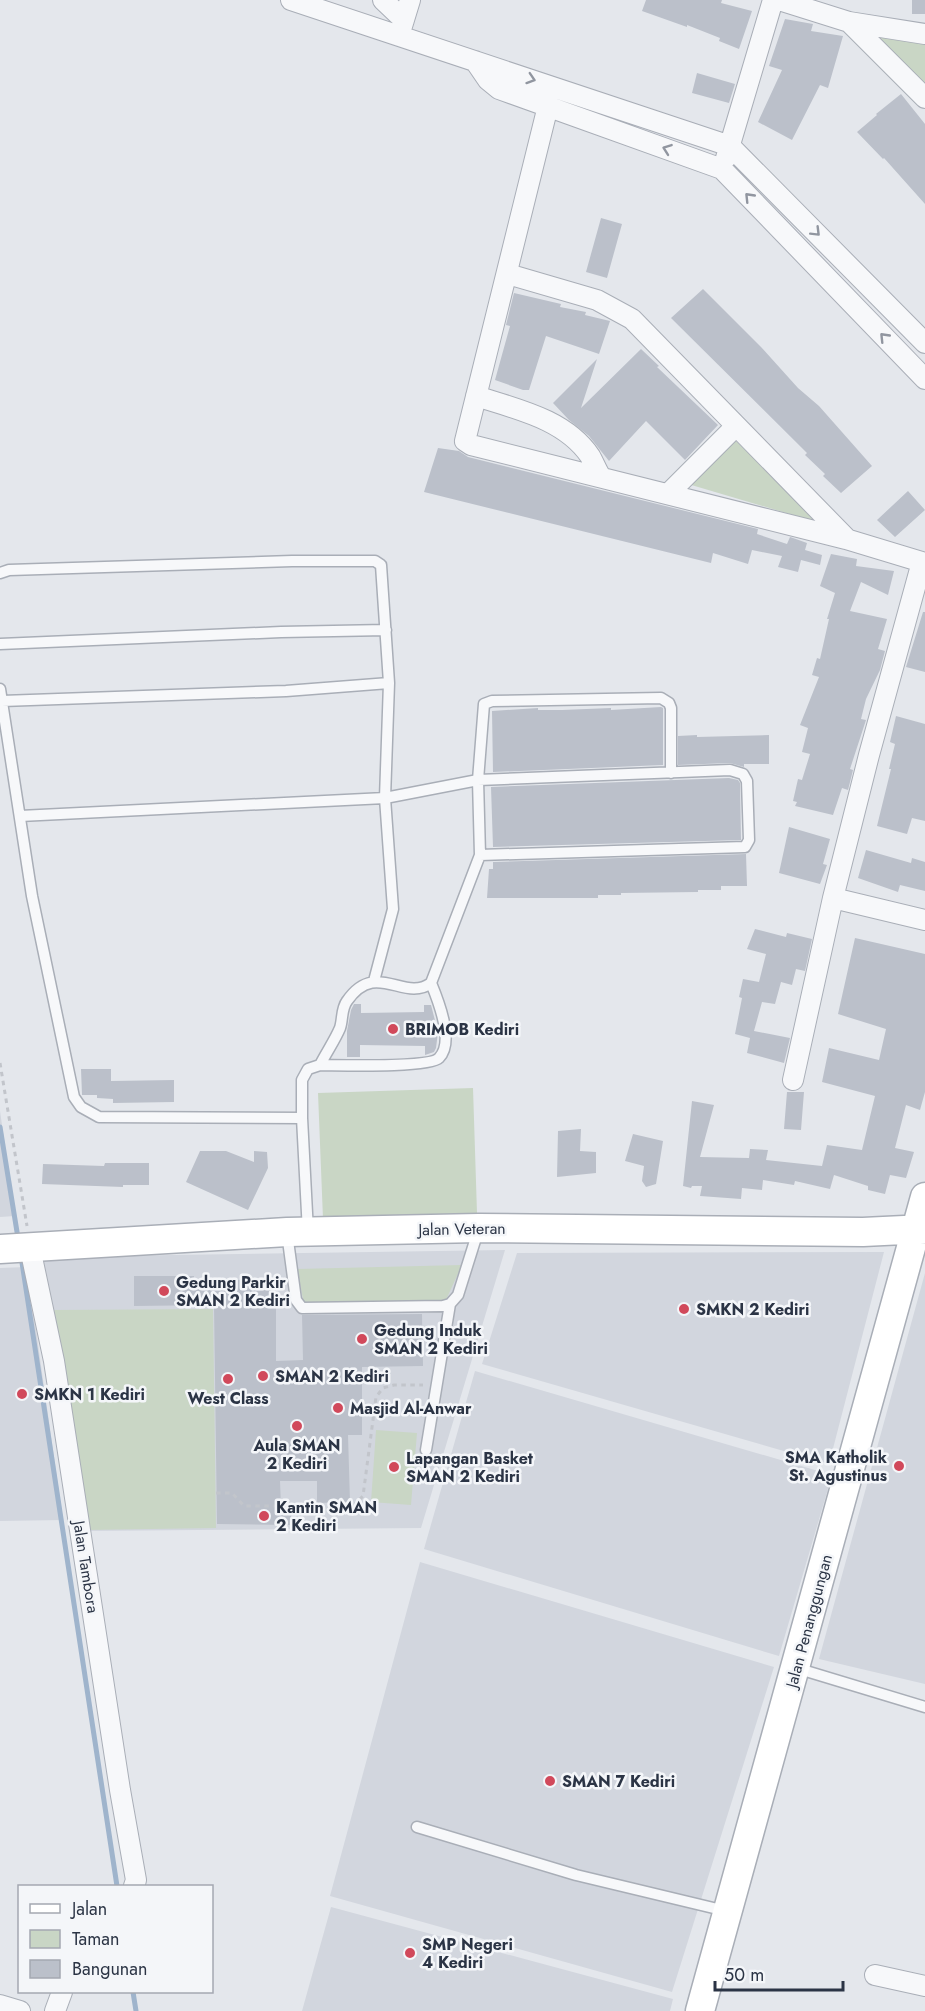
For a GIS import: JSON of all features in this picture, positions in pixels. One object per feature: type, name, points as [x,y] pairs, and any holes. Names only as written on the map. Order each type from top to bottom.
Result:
[{"type":"main road","name":"Jalan Penanggungan","points":[[700,2011],[921,1230],[925,1197]]},
{"type":"main road","name":"Jalan Veteran","points":[[16,1249],[297,1232],[479,1228],[863,1232],[921,1230]]},
{"type":"street","points":[[291,0],[402,28],[475,61],[730,146],[925,343]]},
{"type":"street","points":[[382,0],[402,28]]},
{"type":"street","points":[[402,28],[410,0]]},
{"type":"street","points":[[722,169],[773,0]]},
{"type":"street","points":[[779,0],[849,22],[925,34]]},
{"type":"street","points":[[849,22],[925,98]]},
{"type":"street","points":[[475,61],[488,80],[499,89],[722,169],[925,379]]},
{"type":"street","points":[[548,106],[465,441],[471,445],[924,558],[869,754],[833,898],[793,1080]]},
{"type":"street","points":[[508,274],[597,300],[632,319],[846,539]]},
{"type":"street","points":[[476,396],[542,418],[573,438],[590,456],[601,477]]},
{"type":"street","points":[[668,494],[736,426]]},
{"type":"street","points":[[833,898],[925,920]]},
{"type":"street","name":"Jalan Tambora","points":[[16,1249],[54,1361],[136,1880],[135,1885]]},
{"type":"street","points":[[875,1975],[925,1986]]},
{"type":"street","points":[[55,2011],[62,1993]]},
{"type":"street","points":[[0,2005],[20,2011]]},
{"type":"lane","points":[[0,573],[9,570],[292,561],[375,561],[379,563],[383,569],[389,683],[385,798],[393,909],[374,981]]},
{"type":"lane","points":[[0,644],[281,632],[386,630]]},
{"type":"lane","points":[[2,701],[286,691],[389,683]]},
{"type":"lane","points":[[0,688],[33,896],[74,1097],[81,1107],[99,1117],[302,1118]]},
{"type":"lane","points":[[320,1065],[340,1028],[345,1004],[358,989],[374,981],[419,989],[430,983],[480,855],[478,780],[484,704],[492,701],[661,698],[669,703],[671,708],[671,773]]},
{"type":"lane","points":[[20,816],[385,798],[478,780],[730,770],[743,774],[747,781],[749,840],[748,845],[740,848],[480,855]]},
{"type":"lane","points":[[430,983],[441,1004],[445,1028],[445,1047],[441,1057],[434,1061],[409,1064],[320,1065],[308,1069],[302,1080],[296,1300],[302,1308],[450,1304]]},
{"type":"lane","points":[[426,1450],[450,1304],[458,1295],[479,1228]]},
{"type":"lane","points":[[796,1668],[925,1707]]},
{"type":"lane","points":[[417,1827],[576,1875],[727,1911]]},
{"type":"path","points":[[0,1063],[16,1249]]},
{"type":"path","points":[[216,1493],[232,1493],[244,1506],[290,1506],[326,1511],[352,1507],[363,1496],[376,1397],[383,1388],[394,1385],[437,1385]]},
{"type":"shaded area","points":[[0,1111],[15,1216],[0,1217]]},
{"type":"shaded area","name":"SMAN 2 Kediri","points":[[505,1250],[421,1528],[83,1531],[40,1257]]},
{"type":"shaded area","name":"SMKN 2 Kediri","points":[[884,1252],[829,1464],[482,1364],[517,1253]]},
{"type":"shaded area","name":"SMKN 1 Kediri","points":[[27,1267],[63,1520],[0,1521],[0,1268]]},
{"type":"shaded area","name":"SMA Katholik St. Agustinus","points":[[925,1273],[925,1684],[819,1659]]},
{"type":"shaded area","points":[[475,1371],[832,1475],[779,1656],[424,1549]]},
{"type":"shaded area","name":"SMAN 7 Kediri","points":[[420,1562],[774,1667],[672,1992],[330,1896]]},
{"type":"shaded area","name":"SMP Negeri 4 Kediri","points":[[331,1907],[673,1999],[670,2011],[302,2011]]},
{"type":"green space","points":[[865,32],[925,43],[925,89]]},
{"type":"green space","points":[[736,441],[820,523],[688,484]]},
{"type":"green space","points":[[473,1088],[477,1213],[323,1219],[318,1093]]},
{"type":"green space","points":[[462,1265],[445,1302],[304,1304],[297,1269]]},
{"type":"green space","points":[[213,1309],[216,1528],[85,1530],[50,1310]]},
{"type":"green space","name":"Lapangan Basket SMAN 2 Kediri","points":[[376,1430],[417,1433],[411,1505],[371,1502]]},
{"type":"building","points":[[646,0],[722,0],[721,3],[752,11],[739,49],[719,41],[720,38],[687,25],[687,27],[642,11]]},
{"type":"building","points":[[912,0],[925,0],[925,14],[912,14]]},
{"type":"building","points":[[785,19],[813,24],[811,31],[843,36],[828,88],[820,85],[792,140],[758,122],[782,70],[769,66]]},
{"type":"building","points":[[697,73],[735,84],[729,103],[692,93]]},
{"type":"building","points":[[901,94],[925,124],[925,204],[857,132]]},
{"type":"building","points":[[601,218],[622,224],[607,278],[586,272]]},
{"type":"building","points":[[703,289],[798,388],[819,406],[872,466],[841,493],[805,455],[807,453],[671,318]]},
{"type":"building","points":[[514,293],[561,304],[560,307],[586,312],[585,315],[610,321],[599,354],[546,336],[529,390],[495,380],[510,326],[506,325]]},
{"type":"building","points":[[641,349],[718,425],[685,460],[646,421],[609,461],[589,436],[553,403],[597,359],[581,408]]},
{"type":"building","points":[[438,448],[459,451],[468,457],[758,529],[757,534],[787,544],[790,537],[807,543],[805,550],[822,555],[820,565],[801,560],[798,572],[778,567],[782,556],[752,550],[748,564],[713,553],[711,563],[424,492]]},
{"type":"building","points":[[908,491],[925,510],[895,537],[877,520]]},
{"type":"building","points":[[831,554],[857,559],[856,566],[894,571],[888,595],[861,582],[850,611],[887,619],[878,649],[885,651],[880,670],[866,699],[861,719],[866,720],[850,769],[853,770],[848,790],[842,788],[833,815],[795,806],[797,802],[793,801],[798,779],[802,780],[810,754],[802,752],[808,728],[800,725],[819,677],[812,675],[817,658],[820,659],[829,619],[827,619],[835,593],[820,586]]},
{"type":"building","points":[[923,612],[925,612],[925,672],[906,667]]},
{"type":"building","points":[[538,708],[538,710],[562,710],[611,708],[611,710],[663,708],[663,765],[493,772],[492,711]]},
{"type":"building","points":[[896,716],[925,724],[925,821],[912,818],[907,834],[877,826],[891,769],[889,769],[895,744],[890,742]]},
{"type":"building","points":[[697,735],[697,737],[769,735],[769,764],[744,764],[744,767],[730,763],[678,765],[678,736]]},
{"type":"building","points":[[729,778],[738,780],[740,783],[741,840],[493,847],[491,787]]},
{"type":"building","points":[[789,827],[830,839],[823,864],[827,865],[820,884],[779,873]]},
{"type":"building","points":[[866,850],[911,863],[912,858],[925,862],[925,891],[900,885],[898,892],[858,878]]},
{"type":"building","points":[[746,854],[747,886],[721,886],[721,890],[698,890],[698,892],[621,893],[621,895],[598,895],[598,898],[487,898],[489,869],[493,869],[493,862]]},
{"type":"building","points":[[755,929],[786,937],[787,933],[812,939],[805,971],[796,969],[792,985],[781,982],[775,1004],[762,1002],[754,1031],[790,1038],[784,1063],[747,1053],[750,1038],[735,1034],[743,979],[759,982],[766,954],[747,949]]},
{"type":"building","points":[[855,938],[925,954],[925,1092],[920,1110],[906,1105],[895,1148],[914,1152],[906,1178],[890,1175],[885,1194],[868,1190],[868,1186],[834,1175],[830,1189],[795,1181],[794,1185],[763,1180],[762,1190],[742,1188],[741,1199],[700,1196],[702,1186],[691,1188],[683,1186],[692,1101],[714,1105],[700,1157],[749,1158],[750,1149],[768,1150],[766,1160],[822,1166],[827,1145],[862,1150],[875,1096],[822,1082],[829,1048],[879,1060],[886,1029],[838,1014]]},
{"type":"building","name":"BRIMOB Kediri","points":[[354,1004],[361,1004],[361,1013],[424,1012],[424,1005],[431,1005],[438,1032],[434,1052],[425,1055],[425,1046],[360,1045],[360,1057],[347,1057],[347,1031]]},
{"type":"building","points":[[81,1069],[111,1069],[111,1081],[174,1080],[174,1102],[113,1103],[113,1099],[97,1098],[97,1095],[82,1095]]},
{"type":"building","points":[[787,1092],[804,1092],[801,1130],[784,1129]]},
{"type":"building","points":[[581,1129],[580,1151],[596,1152],[596,1173],[557,1177],[558,1131]]},
{"type":"building","points":[[633,1134],[663,1141],[656,1184],[646,1187],[642,1181],[644,1166],[625,1161]]},
{"type":"building","points":[[200,1151],[226,1151],[254,1162],[254,1151],[267,1152],[268,1168],[248,1210],[186,1182]]},
{"type":"building","points":[[105,1163],[149,1163],[149,1185],[123,1185],[123,1187],[42,1184],[43,1164],[104,1166]]},
{"type":"building","points":[[134,1276],[194,1276],[194,1281],[276,1279],[276,1361],[303,1360],[302,1315],[422,1314],[423,1366],[362,1367],[362,1435],[348,1435],[350,1502],[317,1503],[317,1481],[280,1481],[281,1507],[291,1507],[291,1525],[217,1524],[214,1305],[134,1306]]},
{"type":"waterway","points":[[0,1127],[18,1238]]},
{"type":"waterway","points":[[21,1256],[117,1885]]},
{"type":"waterway","points":[[133,1993],[136,2011]]},
{"type":"place","name":"BRIMOB Kediri","points":[[393,1029]]},
{"type":"place","name":"Gedung Parkir SMAN 2 Kediri","points":[[164,1291]]},
{"type":"place","name":"SMKN 2 Kediri","points":[[684,1309]]},
{"type":"place","name":"Gedung Induk SMAN 2 Kediri","points":[[362,1339]]},
{"type":"place","name":"SMAN 2 Kediri","points":[[263,1376]]},
{"type":"place","name":"West Class","points":[[228,1379]]},
{"type":"place","name":"SMKN 1 Kediri","points":[[22,1394]]},
{"type":"place","name":"Masjid Al-Anwar","points":[[338,1408]]},
{"type":"place","name":"Aula SMAN 2 Kediri","points":[[297,1426]]},
{"type":"place","name":"SMA Katholik St. Agustinus","points":[[899,1466]]},
{"type":"place","name":"Lapangan Basket SMAN 2 Kediri","points":[[394,1467]]},
{"type":"place","name":"Kantin SMAN 2 Kediri","points":[[264,1516]]},
{"type":"place","name":"SMAN 7 Kediri","points":[[550,1781]]},
{"type":"place","name":"SMP Negeri 4 Kediri","points":[[410,1953]]}]
